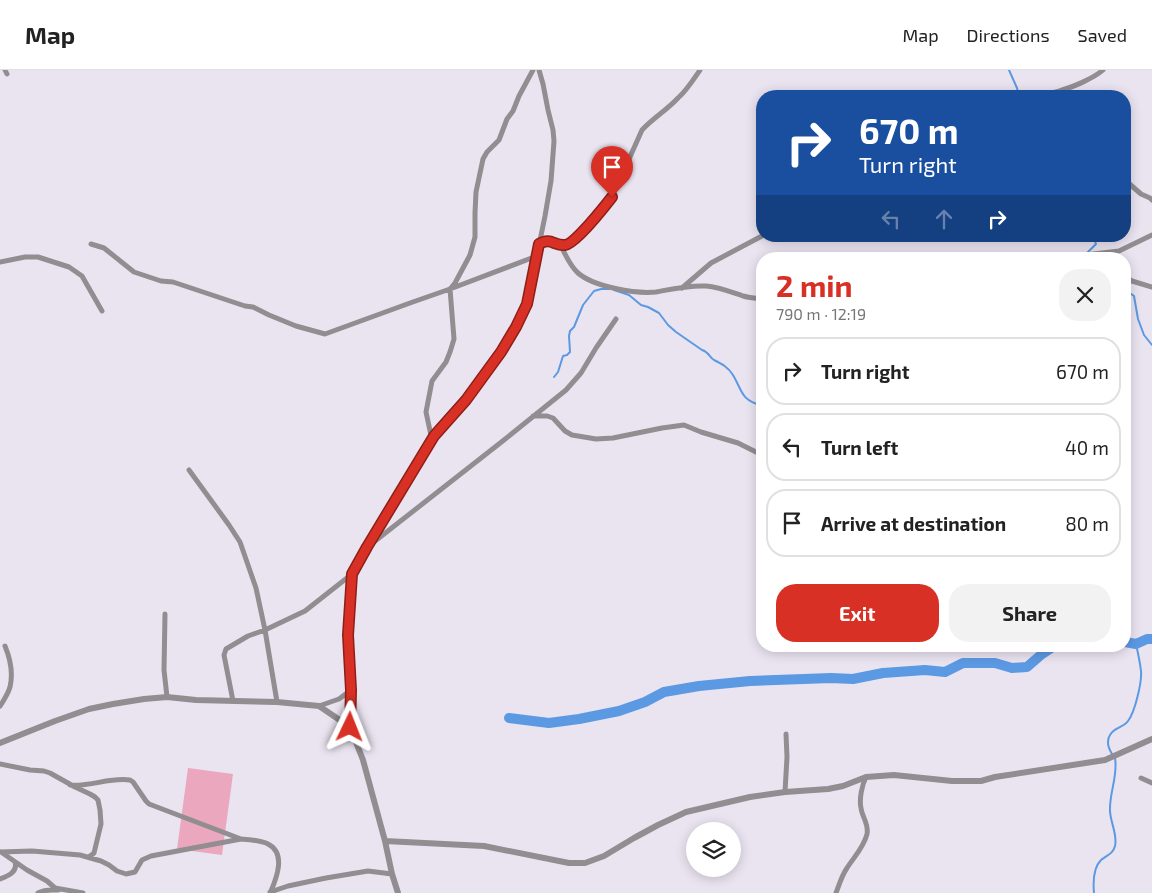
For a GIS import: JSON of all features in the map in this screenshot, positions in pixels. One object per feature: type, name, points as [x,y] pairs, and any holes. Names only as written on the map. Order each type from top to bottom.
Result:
[{"type":"street","points":[[432,440],[426,412],[432,381],[446,362],[454,339],[450,290],[470,255],[476,237],[476,192],[484,159],[499,140],[507,119],[533,70]]},
{"type":"street","points":[[233,701],[224,651],[226,648],[248,636],[305,611],[352,574],[432,440],[466,400],[501,352],[516,327],[527,304],[550,190],[554,142],[553,130],[539,70]]},
{"type":"street","points":[[539,244],[549,241],[566,245],[574,240],[612,197],[642,130],[650,121],[677,100],[700,70]]},
{"type":"street","points":[[1064,90],[1094,77],[1103,70]]},
{"type":"street","points":[[1131,185],[1152,200]]},
{"type":"street","points":[[1116,252],[1152,235]]},
{"type":"street","points":[[682,288],[711,263],[756,240]]},
{"type":"street","points":[[91,244],[104,248],[134,272],[253,307],[296,326],[325,334],[450,290],[537,256]]},
{"type":"street","points":[[560,244],[579,274],[592,281],[632,292],[654,292],[704,286],[756,298]]},
{"type":"street","points":[[0,262],[38,257],[69,267],[82,276],[102,311]]},
{"type":"street","points":[[1131,280],[1152,287]]},
{"type":"street","points":[[367,547],[566,390],[581,373],[616,319]]},
{"type":"street","points":[[533,416],[547,416],[572,435],[596,439],[612,438],[684,425],[738,443],[756,452]]},
{"type":"street","points":[[189,470],[240,542],[256,588],[277,702]]},
{"type":"street","points":[[352,574],[348,635],[351,690],[350,727],[363,760],[386,841],[392,874],[398,893]]},
{"type":"street","points":[[165,614],[166,697]]},
{"type":"street","points":[[0,706],[10,687],[10,668],[6,646]]},
{"type":"street","points":[[0,742],[102,706],[144,699],[166,697],[196,700],[277,702],[319,706],[339,699],[351,690]]},
{"type":"street","points":[[319,706],[350,727]]},
{"type":"street","points":[[785,792],[786,734]]},
{"type":"street","points":[[386,841],[484,846],[569,863],[585,863],[604,856],[658,825],[686,812],[750,797],[828,789],[843,786],[866,777],[894,775],[952,782],[981,781],[995,777],[1105,760],[1152,739]]},
{"type":"street","points":[[0,764],[44,771],[98,800],[101,824],[94,853],[89,857]]},
{"type":"street","points":[[836,893],[846,868],[854,859],[868,830],[860,806],[866,777]]},
{"type":"street","points":[[1140,778],[1152,783]]},
{"type":"street","points":[[70,784],[130,780],[149,804],[241,839],[270,844],[278,855],[279,863],[276,881],[270,892]]},
{"type":"street","points":[[1,852],[15,850],[68,853],[101,861],[126,874],[135,872],[142,860],[151,856],[241,839]]},
{"type":"street","points":[[1,852],[59,890]]},
{"type":"street","points":[[0,879],[12,873],[15,869],[15,862]]},
{"type":"street","points":[[270,892],[326,878],[368,871],[392,874]]},
{"type":"street","points":[[38,893],[43,890],[83,893]]},
{"type":"shaded area","points":[[188,768],[233,774],[222,855],[177,849]]},
{"type":"waterway","points":[[1009,70],[1018,90]]},
{"type":"waterway","points":[[1088,252],[1096,244],[1095,242]]},
{"type":"waterway","points":[[554,377],[558,372],[563,356],[570,352],[570,331],[574,327],[583,305],[594,291],[609,289]]},
{"type":"waterway","points":[[614,290],[629,295],[641,305],[659,313],[676,332],[727,368],[746,398],[756,403]]},
{"type":"waterway","points":[[1131,294],[1134,296],[1138,319],[1144,335],[1152,345]]},
{"type":"waterway","points":[[1131,643],[1136,644],[1152,639]]},
{"type":"waterway","points":[[1112,754],[1108,745],[1109,737],[1114,730],[1124,725],[1131,717],[1139,689],[1141,671],[1136,644]]},
{"type":"waterway","points":[[509,718],[549,723],[579,719],[619,711],[645,702],[664,692],[699,686],[750,681],[853,679],[883,673],[925,670],[945,672],[963,663],[995,663],[1012,668],[1027,667],[1045,652]]},
{"type":"waterway","points":[[1094,893],[1096,867],[1101,860],[1111,853],[1116,841],[1110,808],[1116,764],[1115,758]]},
{"type":"route","points":[[350,727],[351,690],[348,635],[352,574],[434,436],[466,400],[501,352],[516,327],[527,304],[539,244],[549,241],[566,245],[570,243],[612,197]]}]
